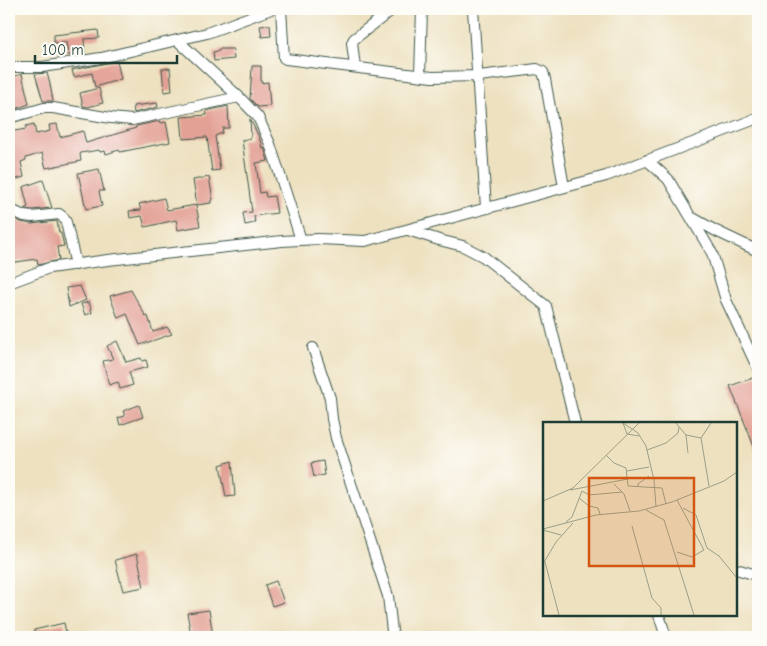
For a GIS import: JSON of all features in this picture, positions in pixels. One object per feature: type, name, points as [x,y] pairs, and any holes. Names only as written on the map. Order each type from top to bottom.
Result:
[{"type":"street","points":[[9,67],[42,67],[176,40],[207,33],[271,9]]},
{"type":"street","points":[[281,9],[284,58],[432,77],[478,76],[536,69],[542,72],[546,79],[564,187]]},
{"type":"street","points":[[355,67],[352,44],[354,39],[394,9]]},
{"type":"street","points":[[420,75],[422,9]]},
{"type":"street","points":[[473,9],[486,208]]},
{"type":"street","points":[[176,40],[239,97],[258,117],[270,144],[301,240]]},
{"type":"street","points":[[9,118],[44,108],[53,108],[132,120],[239,97]]},
{"type":"street","points":[[9,282],[49,268],[301,240],[365,241],[606,176],[758,118]]},
{"type":"street","points":[[647,160],[668,178],[712,253],[726,300],[758,369]]},
{"type":"street","points":[[9,209],[24,216],[59,214],[64,217],[76,265]]},
{"type":"street","points":[[692,218],[758,250]]},
{"type":"street","points":[[408,230],[463,246],[484,257],[546,306],[575,422]]},
{"type":"street","points":[[313,348],[330,398],[336,438],[388,596],[394,637]]},
{"type":"street","points":[[737,569],[753,574],[758,573]]},
{"type":"street","points":[[659,616],[666,637]]},
{"type":"building","points":[[270,25],[271,36],[262,37],[260,26]]},
{"type":"building","points":[[98,30],[99,38],[84,39],[85,53],[68,55],[66,42],[54,43],[54,35]]},
{"type":"building","points":[[219,49],[233,49],[234,59],[214,61],[213,52],[219,51]]},
{"type":"building","points":[[117,61],[121,79],[95,87],[92,73],[74,77],[72,70]]},
{"type":"building","points":[[252,66],[261,66],[261,83],[268,82],[270,106],[258,107],[250,99]]},
{"type":"building","points":[[170,68],[172,91],[164,92],[162,69]]},
{"type":"building","points":[[47,73],[53,101],[43,101],[35,74]]},
{"type":"building","points":[[22,74],[29,104],[16,109],[11,95],[9,96],[9,78]]},
{"type":"building","points":[[99,88],[103,103],[88,107],[83,106],[80,93]]},
{"type":"building","points":[[157,103],[158,107],[134,113],[133,106]]},
{"type":"building","points":[[228,106],[229,128],[223,128],[222,133],[215,136],[220,170],[212,171],[207,137],[183,139],[181,117],[207,115],[206,111]]},
{"type":"building","points":[[250,119],[262,148],[264,147],[268,161],[256,163],[260,193],[265,192],[266,197],[274,196],[277,213],[254,216],[255,223],[245,225],[243,213],[252,212],[242,140],[251,138]]},
{"type":"building","points":[[160,121],[160,123],[166,122],[170,142],[120,152],[119,150],[106,154],[105,151],[100,152],[99,150],[81,153],[81,161],[46,168],[42,153],[26,158],[26,160],[21,162],[24,177],[9,181],[9,163],[12,162],[9,132],[26,129],[26,126],[34,124],[36,134],[50,131],[49,125],[57,124],[60,137],[83,131],[86,143],[136,128],[136,126]]},
{"type":"building","points":[[99,169],[104,191],[99,191],[102,206],[86,209],[78,173]]},
{"type":"building","points":[[209,177],[213,200],[211,200],[211,203],[197,205],[193,180]]},
{"type":"building","points":[[43,180],[52,208],[24,209],[28,207],[23,187]]},
{"type":"building","points":[[164,198],[167,210],[196,205],[200,226],[178,230],[176,220],[145,227],[142,216],[130,218],[129,211],[141,210],[139,204]]},
{"type":"building","points":[[9,216],[21,222],[31,224],[57,221],[64,246],[57,247],[59,260],[38,265],[37,259],[9,263]]},
{"type":"building","points":[[80,286],[86,300],[69,307],[66,288]]},
{"type":"building","points":[[131,290],[146,317],[148,316],[153,332],[167,327],[172,334],[140,345],[127,314],[118,318],[110,296]]},
{"type":"building","points":[[89,302],[92,313],[85,315],[81,304]]},
{"type":"building","points":[[117,341],[126,362],[141,358],[142,361],[146,360],[148,367],[129,372],[133,385],[120,389],[118,382],[109,385],[103,361],[113,359],[107,346]]},
{"type":"building","points":[[758,376],[758,454],[757,454],[730,386]]},
{"type":"building","points":[[139,405],[143,417],[120,425],[118,418],[125,416],[123,411]]},
{"type":"building","points":[[232,461],[235,496],[226,497],[220,465]]},
{"type":"building","points":[[323,461],[325,475],[314,477],[311,463]]},
{"type":"building","points":[[137,554],[144,587],[123,591],[115,560]]},
{"type":"building","points":[[276,581],[284,602],[272,606],[265,585]]},
{"type":"building","points":[[209,610],[213,636],[197,637],[197,634],[191,635],[187,613]]},
{"type":"building","points":[[64,623],[67,637],[36,637],[34,630]]}]
